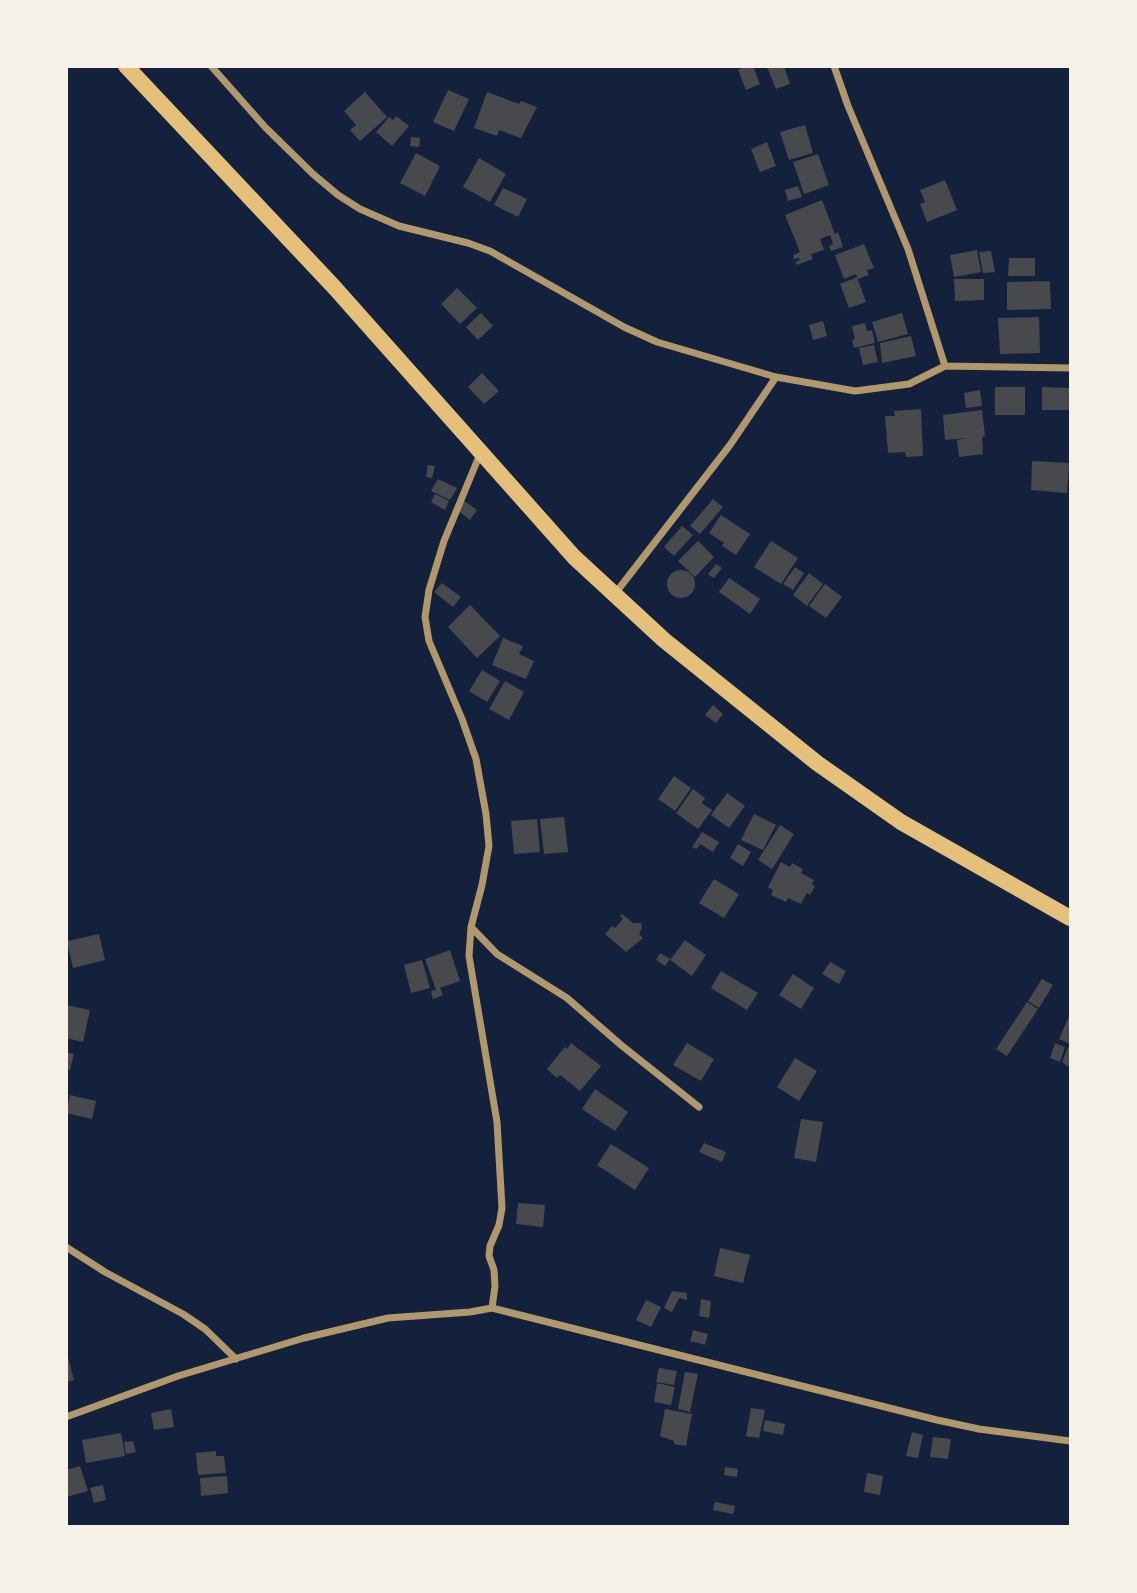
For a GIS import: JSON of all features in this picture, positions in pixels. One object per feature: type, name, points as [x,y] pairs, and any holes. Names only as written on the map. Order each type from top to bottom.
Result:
[{"type":"highway","points":[[125,66],[334,288],[573,557],[614,595],[664,640],[817,763],[901,822],[1070,918]]},
{"type":"street","points":[[211,66],[265,127],[313,174],[360,209],[398,226],[490,251],[624,327],[657,342],[776,377],[855,391],[909,384],[945,366],[1070,368]]},
{"type":"street","points":[[834,66],[908,249],[945,366]]},
{"type":"street","points":[[614,595],[717,463],[776,377]]},
{"type":"street","points":[[480,453],[444,541],[429,590],[425,618],[429,640],[463,719],[486,814],[489,846],[471,927],[469,956],[497,1122],[502,1208],[499,1225],[490,1246],[489,1256],[494,1270],[495,1286],[492,1308]]},
{"type":"street","points":[[471,927],[497,954],[567,999],[699,1107]]},
{"type":"street","points":[[66,1247],[105,1272],[183,1314],[205,1329],[236,1359]]},
{"type":"street","points":[[66,1417],[304,1338],[388,1318],[492,1308],[937,1420],[979,1429],[1070,1441]]},
{"type":"building","points":[[753,66],[760,84],[746,90],[738,70]]},
{"type":"building","points":[[784,66],[790,84],[776,89],[767,67]]},
{"type":"building","points":[[448,90],[469,99],[454,131],[433,122]]},
{"type":"building","points":[[365,92],[387,117],[360,141],[350,130],[356,125],[344,111]]},
{"type":"building","points":[[487,92],[519,104],[521,101],[537,107],[521,138],[499,130],[497,136],[474,128]]},
{"type":"building","points":[[396,116],[409,126],[392,146],[376,132],[389,117],[393,120]]},
{"type":"building","points":[[805,125],[813,153],[789,160],[780,132]]},
{"type":"building","points":[[411,137],[420,138],[419,147],[410,146]]},
{"type":"building","points":[[767,142],[776,166],[760,172],[751,149]]},
{"type":"building","points":[[416,153],[440,166],[425,196],[400,183]]},
{"type":"building","points":[[818,154],[829,185],[804,194],[793,162]]},
{"type":"building","points":[[479,158],[506,174],[490,202],[463,187]]},
{"type":"building","points":[[945,180],[957,210],[927,222],[920,204],[925,202],[920,190]]},
{"type":"building","points":[[798,186],[802,197],[788,201],[785,190]]},
{"type":"building","points":[[503,188],[527,199],[518,217],[494,205]]},
{"type":"building","points":[[822,200],[843,247],[831,251],[829,246],[833,244],[830,235],[820,239],[824,250],[811,254],[813,259],[797,265],[795,262],[800,260],[794,259],[793,255],[800,252],[785,215]]},
{"type":"building","points":[[864,244],[874,268],[867,270],[869,275],[858,279],[856,274],[844,279],[835,255]]},
{"type":"building","points":[[977,250],[981,272],[954,277],[950,255]]},
{"type":"building","points":[[991,251],[995,272],[983,273],[979,252]]},
{"type":"building","points":[[1009,258],[1035,258],[1035,276],[1008,276]]},
{"type":"building","points":[[857,277],[866,302],[849,308],[840,284]]},
{"type":"building","points":[[954,279],[984,279],[984,300],[955,301]]},
{"type":"building","points":[[1050,281],[1051,309],[1007,310],[1007,282]]},
{"type":"building","points":[[457,288],[477,308],[460,324],[441,304]]},
{"type":"building","points":[[481,313],[493,326],[478,340],[466,327]]},
{"type":"building","points":[[902,313],[908,334],[878,342],[872,322]]},
{"type":"building","points":[[1039,317],[1040,353],[1000,354],[998,318]]},
{"type":"building","points":[[823,321],[827,336],[813,340],[809,325]]},
{"type":"building","points":[[865,323],[867,331],[872,330],[875,343],[854,348],[852,326]]},
{"type":"building","points":[[911,336],[916,356],[882,363],[880,343]]},
{"type":"building","points":[[874,345],[878,362],[863,365],[859,348]]},
{"type":"building","points":[[482,373],[499,391],[484,404],[468,387]]},
{"type":"building","points":[[995,387],[1025,387],[1025,415],[995,415]]},
{"type":"building","points":[[1042,387],[1070,388],[1070,410],[1042,410]]},
{"type":"building","points":[[980,390],[982,406],[966,408],[964,393]]},
{"type":"building","points":[[921,409],[923,456],[906,457],[905,452],[888,453],[885,416],[895,416],[894,411]]},
{"type":"building","points":[[982,410],[985,436],[982,437],[983,454],[959,457],[957,440],[967,438],[945,440],[943,415]]},
{"type":"building","points":[[1032,461],[1069,463],[1067,493],[1031,490]]},
{"type":"building","points":[[428,465],[435,466],[432,478],[426,477]]},
{"type":"building","points":[[438,479],[457,488],[450,500],[431,491]]},
{"type":"building","points":[[435,494],[449,501],[445,510],[431,502]]},
{"type":"building","points":[[713,499],[723,507],[700,534],[690,526]]},
{"type":"building","points":[[464,501],[477,510],[470,520],[457,510]]},
{"type":"building","points":[[721,515],[750,534],[736,555],[709,533]]},
{"type":"building","points":[[682,526],[693,535],[674,556],[664,547]]},
{"type":"building","points":[[698,541],[714,557],[695,577],[678,561]]},
{"type":"building","points":[[771,541],[798,558],[781,584],[754,567]]},
{"type":"building","points":[[716,564],[722,568],[714,578],[708,574]]},
{"type":"building","points":[[795,567],[804,573],[793,590],[783,584]]},
{"type":"building","points":[[681,570],[691,574],[695,584],[691,594],[681,598],[671,594],[667,584],[671,574]]},
{"type":"building","points":[[809,573],[823,584],[807,606],[793,595]]},
{"type":"building","points":[[729,578],[760,599],[750,614],[719,592]]},
{"type":"building","points":[[442,583],[461,597],[453,607],[434,592]]},
{"type":"building","points":[[825,584],[842,597],[826,618],[809,606]]},
{"type":"building","points":[[470,605],[500,636],[477,658],[448,627]]},
{"type":"building","points":[[503,638],[523,646],[519,654],[534,661],[526,679],[492,665]]},
{"type":"building","points":[[482,670],[500,681],[487,702],[469,691]]},
{"type":"building","points":[[505,681],[524,692],[509,720],[489,709]]},
{"type":"building","points":[[713,705],[723,714],[716,723],[705,715]]},
{"type":"building","points":[[674,776],[691,788],[675,811],[658,799]]},
{"type":"building","points":[[693,789],[705,798],[702,803],[712,810],[698,829],[676,813]]},
{"type":"building","points":[[727,793],[745,806],[729,828],[711,815]]},
{"type":"building","points":[[754,814],[776,825],[763,850],[741,840]]},
{"type":"building","points":[[564,817],[568,852],[544,854],[540,819]]},
{"type":"building","points":[[537,819],[540,852],[514,854],[511,821]]},
{"type":"building","points":[[780,825],[794,834],[772,869],[758,860]]},
{"type":"building","points":[[702,832],[719,842],[713,852],[700,844],[697,849],[692,847]]},
{"type":"building","points":[[738,844],[751,852],[743,866],[730,858]]},
{"type":"building","points":[[781,862],[790,867],[792,863],[803,869],[801,873],[814,880],[812,884],[815,886],[801,904],[788,898],[786,902],[771,895],[773,890],[768,887]]},
{"type":"building","points":[[714,879],[739,894],[724,918],[699,903]]},
{"type":"building","points":[[622,914],[633,923],[641,923],[642,928],[639,934],[643,938],[626,952],[605,934],[623,919],[620,916]]},
{"type":"building","points":[[99,934],[105,960],[73,968],[67,941]]},
{"type":"building","points":[[685,940],[706,955],[692,976],[670,960]]},
{"type":"building","points":[[450,950],[460,981],[440,988],[443,995],[433,999],[431,991],[436,990],[425,959]]},
{"type":"building","points":[[660,953],[670,959],[665,966],[656,960]]},
{"type":"building","points":[[422,960],[430,988],[411,993],[404,965]]},
{"type":"building","points":[[830,962],[846,971],[839,984],[822,974]]},
{"type":"building","points":[[721,971],[758,993],[747,1010],[711,988]]},
{"type":"building","points":[[793,974],[814,988],[801,1009],[779,995]]},
{"type":"building","points":[[1042,979],[1053,985],[1039,1008],[1028,1001]]},
{"type":"building","points":[[1027,1002],[1038,1009],[1007,1056],[996,1049]]},
{"type":"building","points":[[66,1005],[90,1010],[83,1042],[66,1038]]},
{"type":"building","points":[[1070,1014],[1070,1044],[1059,1039]]},
{"type":"building","points":[[571,1043],[601,1066],[580,1091],[560,1075],[557,1078],[547,1069]]},
{"type":"building","points":[[687,1043],[714,1059],[701,1081],[673,1065]]},
{"type":"building","points":[[1055,1043],[1065,1047],[1060,1062],[1050,1058]]},
{"type":"building","points":[[1068,1047],[1070,1048],[1070,1068],[1062,1062]]},
{"type":"building","points":[[66,1052],[74,1054],[70,1070],[66,1069]]},
{"type":"building","points":[[795,1058],[817,1071],[799,1101],[777,1087]]},
{"type":"building","points":[[595,1089],[628,1112],[615,1131],[582,1109]]},
{"type":"building","points":[[70,1095],[96,1101],[92,1119],[66,1113]]},
{"type":"building","points":[[801,1119],[823,1122],[816,1162],[794,1158]]},
{"type":"building","points":[[704,1143],[726,1152],[722,1162],[699,1152]]},
{"type":"building","points":[[611,1144],[649,1168],[635,1190],[597,1165]]},
{"type":"building","points":[[518,1203],[545,1205],[543,1227],[516,1224]]},
{"type":"building","points":[[720,1248],[750,1255],[743,1283],[714,1276]]},
{"type":"building","points":[[672,1291],[687,1293],[687,1300],[679,1298],[672,1312],[664,1308]]},
{"type":"building","points":[[701,1299],[711,1301],[709,1318],[699,1316]]},
{"type":"building","points":[[646,1300],[661,1307],[651,1327],[636,1320]]},
{"type":"building","points":[[693,1330],[708,1334],[705,1345],[690,1341]]},
{"type":"building","points":[[66,1350],[74,1380],[66,1382]]},
{"type":"building","points":[[659,1368],[677,1371],[674,1385],[656,1382]]},
{"type":"building","points":[[685,1372],[698,1374],[690,1412],[678,1409]]},
{"type":"building","points":[[657,1383],[675,1387],[671,1405],[654,1402]]},
{"type":"building","points":[[751,1408],[765,1410],[759,1438],[746,1436]]},
{"type":"building","points":[[171,1409],[174,1427],[154,1430],[151,1413]]},
{"type":"building","points":[[665,1409],[692,1414],[686,1446],[674,1444],[674,1441],[660,1436]]},
{"type":"building","points":[[765,1420],[785,1424],[783,1435],[763,1431]]},
{"type":"building","points":[[912,1432],[923,1435],[918,1458],[906,1456]]},
{"type":"building","points":[[121,1433],[125,1456],[86,1463],[82,1440]]},
{"type":"building","points":[[933,1437],[951,1439],[948,1459],[930,1457]]},
{"type":"building","points":[[133,1441],[136,1452],[126,1454],[124,1442]]},
{"type":"building","points":[[216,1451],[216,1456],[224,1456],[226,1473],[198,1475],[196,1453]]},
{"type":"building","points":[[80,1466],[88,1491],[66,1497],[66,1470]]},
{"type":"building","points":[[725,1467],[738,1469],[737,1477],[724,1475]]},
{"type":"building","points":[[867,1473],[883,1476],[880,1495],[864,1492]]},
{"type":"building","points":[[227,1476],[228,1493],[201,1496],[200,1478]]},
{"type":"building","points":[[103,1485],[106,1500],[94,1503],[90,1488]]},
{"type":"building","points":[[715,1502],[735,1506],[733,1514],[713,1510]]}]
